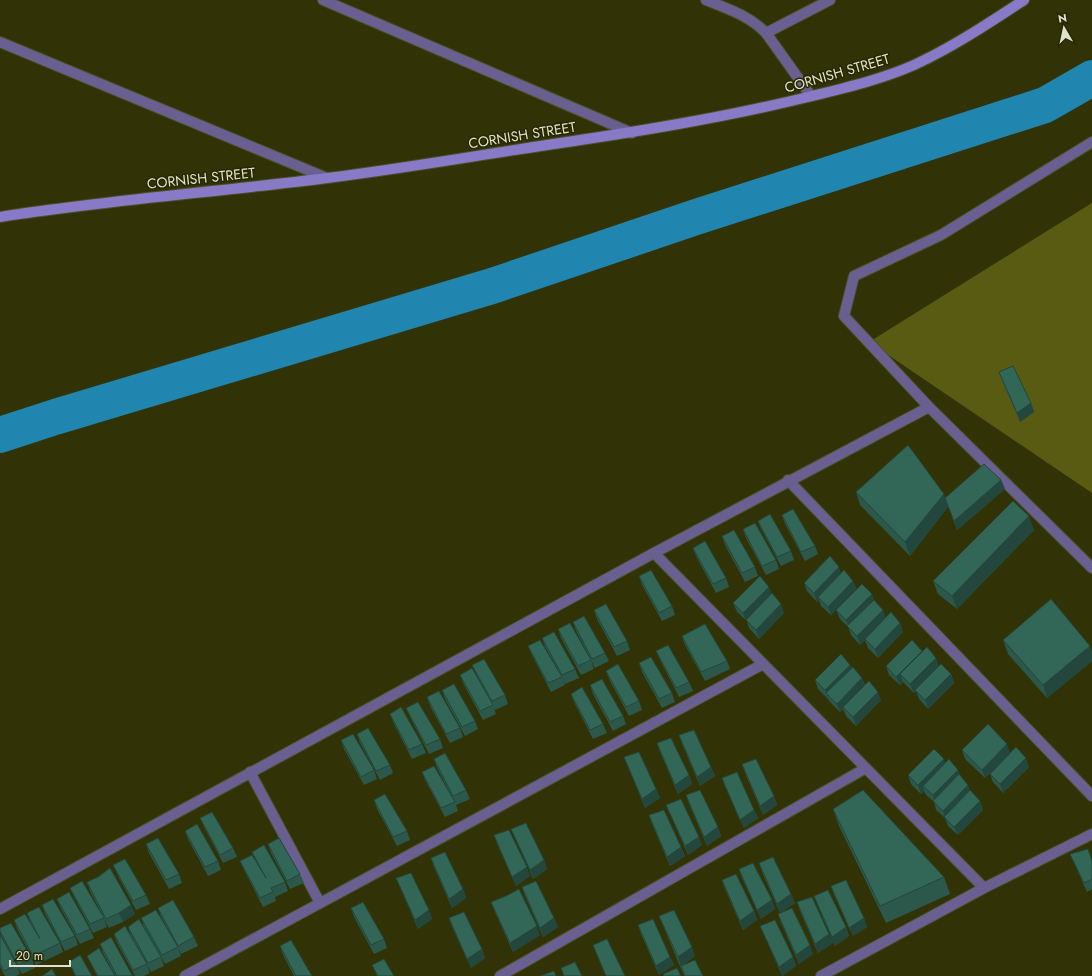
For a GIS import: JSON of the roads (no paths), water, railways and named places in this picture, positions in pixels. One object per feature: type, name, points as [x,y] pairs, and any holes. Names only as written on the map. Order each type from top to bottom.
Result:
[{"type":"main road","name":"CORNISH STREET","points":[[0,217],[64,207],[327,178],[705,120],[865,84],[916,64],[975,32],[1024,0]]},
{"type":"street","points":[[323,0],[632,132]]},
{"type":"street","points":[[706,0],[751,19],[766,33],[811,96]]},
{"type":"street","points":[[766,33],[830,0]]},
{"type":"street","points":[[0,42],[327,178]]},
{"type":"street","points":[[1092,142],[941,235],[854,276],[844,316],[930,407],[1092,568]]},
{"type":"street","points":[[0,909],[788,480],[930,407]]},
{"type":"street","points":[[788,480],[1092,796]]},
{"type":"street","points":[[654,553],[984,888]]},
{"type":"street","points":[[185,976],[763,664]]},
{"type":"street","points":[[500,976],[866,768]]},
{"type":"street","points":[[250,772],[320,903]]},
{"type":"street","points":[[822,976],[984,888],[1092,834]]},
{"type":"waterway","points":[[0,435],[55,417],[492,286],[696,217],[1045,105],[1092,78]]}]
